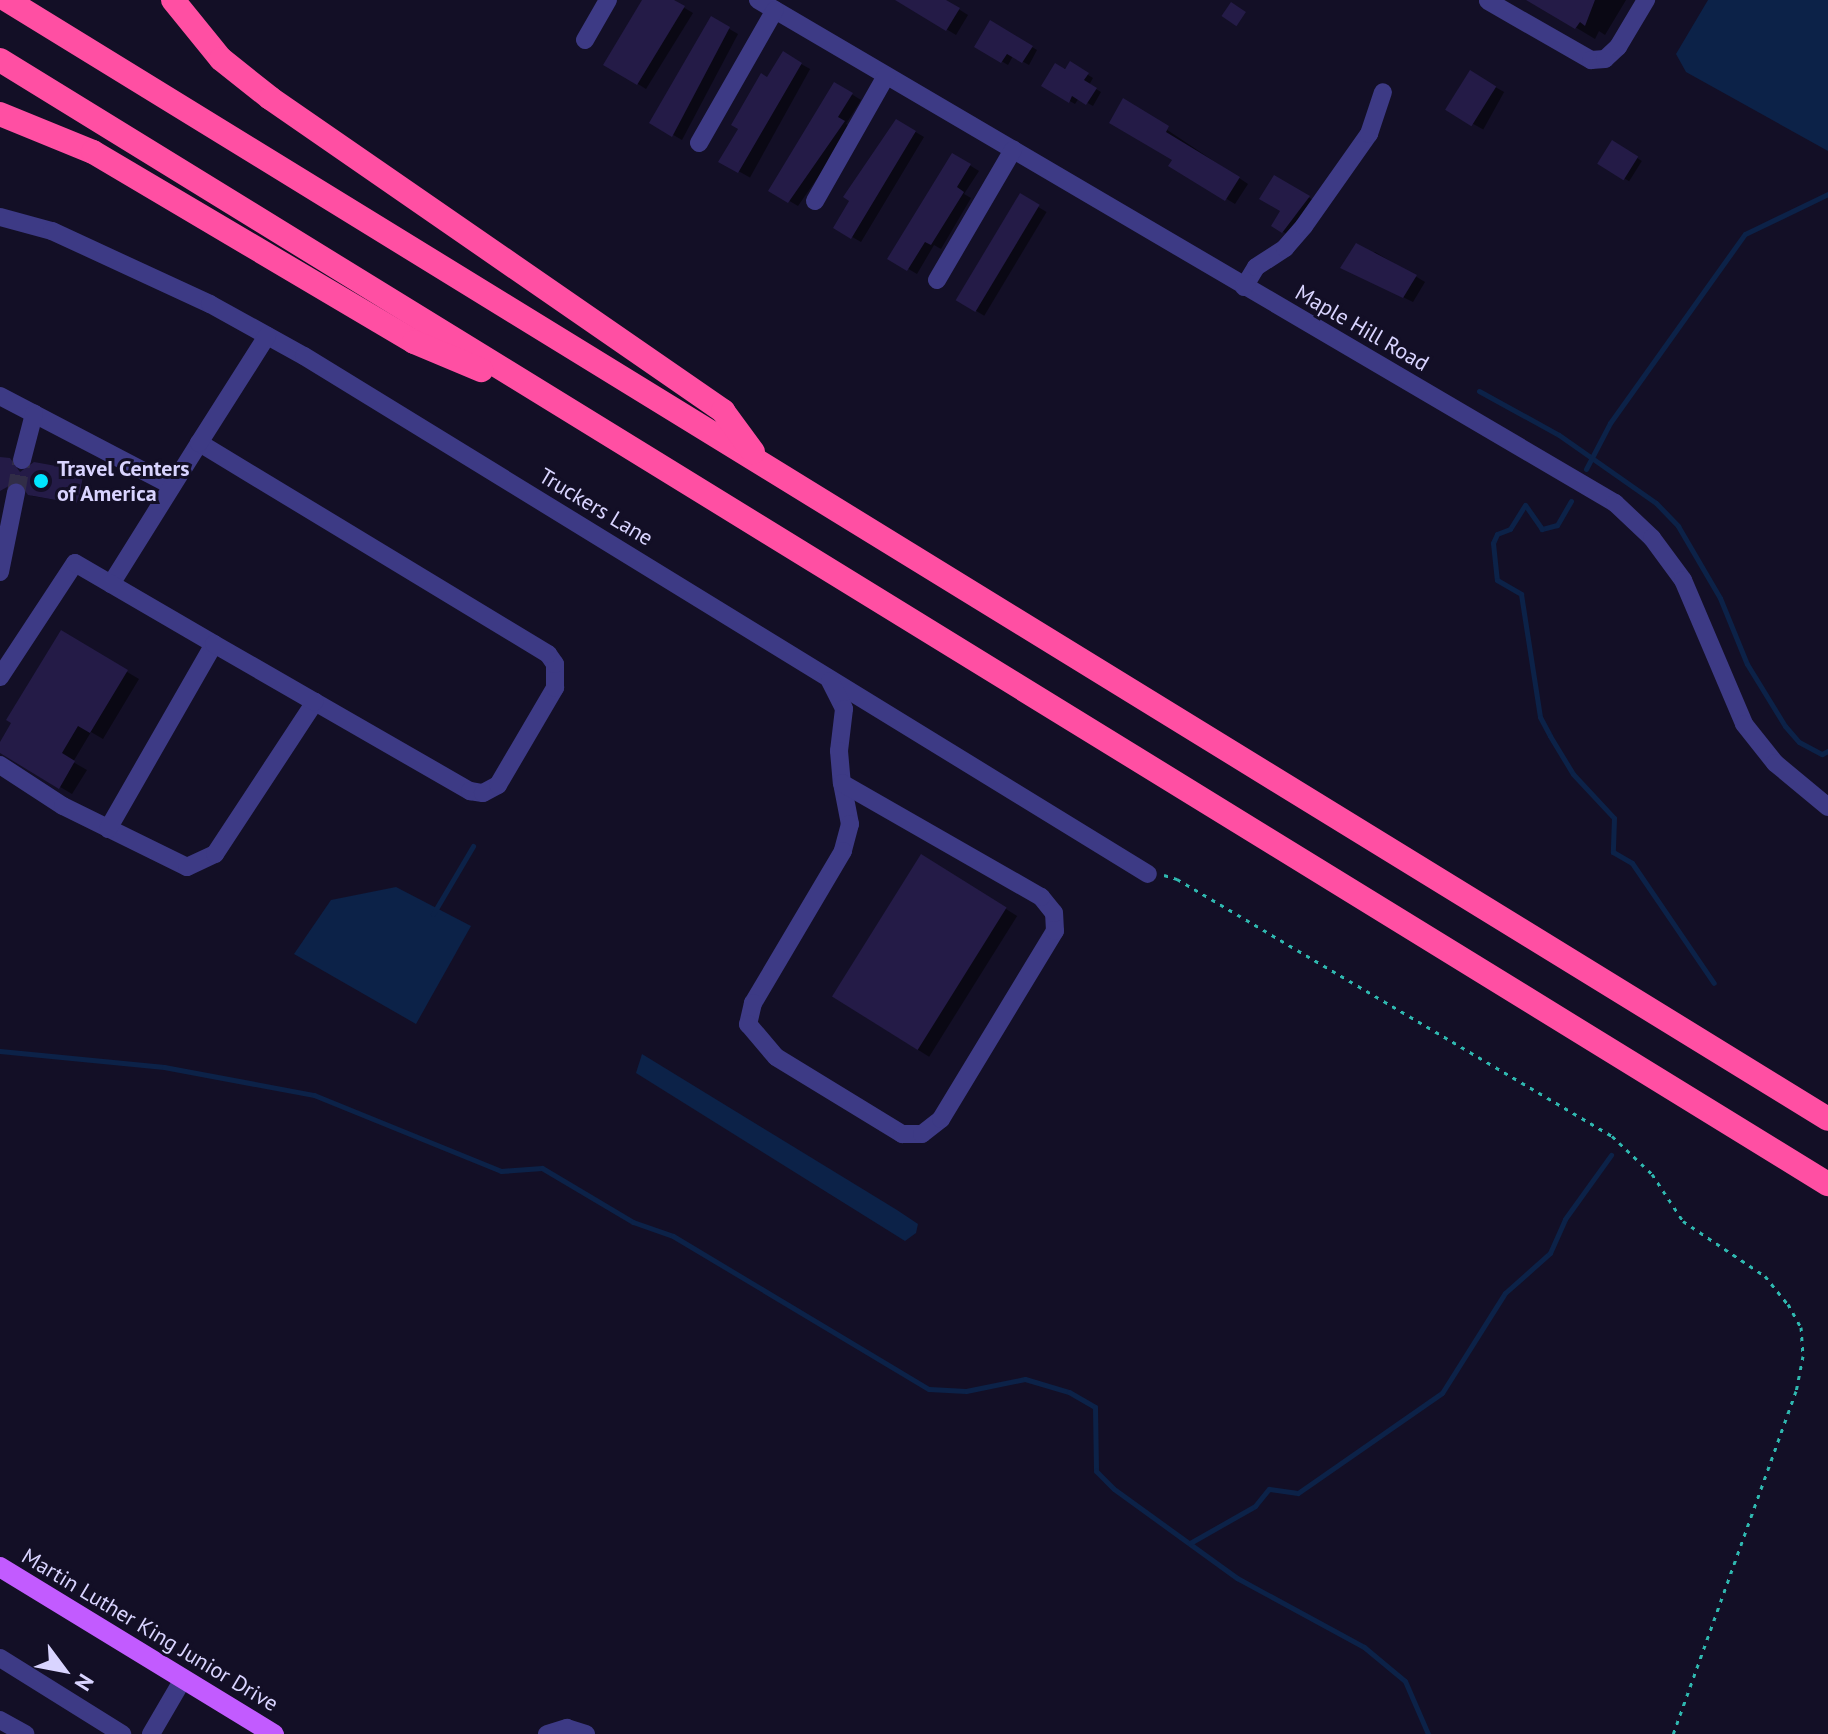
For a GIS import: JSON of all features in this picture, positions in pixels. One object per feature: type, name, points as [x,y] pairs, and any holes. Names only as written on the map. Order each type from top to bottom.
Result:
[{"type":"highway","points":[[7,0],[761,464],[838,506],[1828,1119]]},
{"type":"highway","points":[[173,0],[221,59],[270,98],[723,411],[761,464]]},
{"type":"highway","points":[[0,60],[1828,1184]]},
{"type":"highway","points":[[0,114],[93,152],[414,342],[548,398]]},
{"type":"main road","name":"Martin Luther King Junior Drive","points":[[0,1567],[182,1681],[274,1734]]},
{"type":"street","points":[[585,40],[608,0]]},
{"type":"street","name":"Maple Hill Road","points":[[758,0],[1244,287],[1569,474],[1633,519],[1683,580],[1744,724],[1775,763],[1828,807]]},
{"type":"street","points":[[1487,0],[1591,60],[1605,59],[1618,47],[1646,0]]},
{"type":"street","points":[[699,143],[775,10]]},
{"type":"street","points":[[815,201],[886,76]]},
{"type":"street","points":[[1244,287],[1256,267],[1285,248],[1304,226],[1345,169],[1369,134],[1383,92]]},
{"type":"street","points":[[937,280],[1013,150]]},
{"type":"street","name":"Truckers Lane","points":[[0,219],[52,231],[267,336],[1148,874]]},
{"type":"street","points":[[111,584],[267,336]]},
{"type":"street","points":[[0,396],[172,486]]},
{"type":"street","points":[[22,460],[34,414]]},
{"type":"street","points":[[1,673],[75,563],[463,788],[483,793],[498,785],[557,678],[548,654],[199,443]]},
{"type":"street","points":[[0,572],[16,493]]},
{"type":"street","points":[[108,829],[214,644]]},
{"type":"street","points":[[828,678],[844,709],[842,783],[850,824],[843,851],[753,1003],[748,1024],[776,1057],[902,1134],[922,1134],[941,1119],[1055,931],[1054,913],[1041,897],[842,783]]},
{"type":"street","points":[[0,765],[178,866],[207,860],[315,702]]},
{"type":"street","points":[[0,1658],[122,1734]]},
{"type":"street","points":[[151,1734],[182,1681]]},
{"type":"street","points":[[0,1720],[25,1734]]},
{"type":"street","points":[[547,1734],[560,1728],[586,1734]]},
{"type":"path","points":[[1148,874],[1177,879],[1612,1136],[1652,1174],[1683,1221],[1765,1276],[1788,1304],[1801,1327],[1803,1356],[1796,1391],[1673,1734]]},
{"type":"water","points":[[1708,0],[1828,0],[1828,151],[1686,72],[1676,54]]},
{"type":"water","points":[[396,887],[471,926],[416,1024],[294,954],[331,900]]},
{"type":"water","points":[[642,1054],[897,1210],[918,1224],[916,1233],[905,1241],[636,1073]]},
{"type":"building","points":[[642,0],[674,0],[685,6],[637,85],[603,65]]},
{"type":"building","points":[[895,0],[946,0],[960,8],[946,31]]},
{"type":"building","points":[[1526,0],[1595,0],[1585,26],[1580,22],[1575,29]]},
{"type":"building","points":[[1231,2],[1246,12],[1236,26],[1221,16]]},
{"type":"building","points":[[711,16],[730,27],[672,137],[649,123]]},
{"type":"building","points":[[990,20],[1033,46],[1022,63],[1007,54],[1001,63],[974,47]]},
{"type":"building","points":[[783,51],[802,63],[738,173],[718,162],[738,129],[731,125],[761,73],[767,77]]},
{"type":"building","points":[[1070,61],[1089,73],[1084,80],[1097,88],[1086,105],[1072,96],[1069,103],[1041,86],[1055,63],[1065,69]]},
{"type":"building","points":[[1470,70],[1496,86],[1471,126],[1445,110]]},
{"type":"building","points":[[834,82],[853,93],[838,117],[845,121],[788,203],[768,191]]},
{"type":"building","points":[[1123,98],[1169,126],[1166,132],[1240,177],[1225,201],[1168,166],[1172,160],[1109,123]]},
{"type":"building","points":[[896,119],[916,131],[851,239],[833,228],[849,201],[843,197]]},
{"type":"building","points":[[1612,140],[1638,156],[1623,180],[1597,164]]},
{"type":"building","points":[[952,153],[971,164],[957,187],[964,192],[931,245],[925,242],[907,271],[887,259]]},
{"type":"building","points":[[1274,175],[1310,196],[1282,233],[1271,226],[1280,211],[1259,199]]},
{"type":"building","points":[[1020,193],[1040,205],[975,312],[956,300]]},
{"type":"building","points":[[1356,243],[1417,275],[1403,298],[1340,268]]},
{"type":"building","name":"Travel Centers of America","points":[[0,457],[10,458],[20,472],[34,462],[84,471],[78,504],[28,495],[18,481],[0,491]]},
{"type":"building","points":[[61,630],[128,670],[90,733],[78,726],[62,753],[75,761],[59,789],[0,753],[0,742],[11,723],[6,720]]},
{"type":"building","points":[[921,854],[1007,908],[918,1050],[832,996]]},
{"type":"waterway","points":[[1586,469],[1610,423],[1745,234],[1828,194]]},
{"type":"waterway","points":[[1479,391],[1559,435],[1656,503],[1678,526],[1720,598],[1747,664],[1785,726],[1799,742],[1822,754],[1828,751]]},
{"type":"waterway","points":[[1571,501],[1557,525],[1542,529],[1525,505],[1510,529],[1497,534],[1493,543],[1497,580],[1521,594],[1540,717],[1550,736],[1573,774],[1614,818],[1613,852],[1632,863],[1714,983]]},
{"type":"waterway","points":[[433,914],[473,846]]},
{"type":"waterway","points":[[0,1051],[164,1067],[314,1095],[501,1171],[542,1168],[633,1222],[673,1236],[929,1389],[966,1391],[1025,1379],[1069,1392],[1095,1407],[1096,1471],[1114,1489],[1237,1578],[1364,1647],[1405,1681],[1428,1734]]},
{"type":"waterway","points":[[1190,1543],[1255,1506],[1269,1489],[1298,1493],[1442,1393],[1505,1293],[1550,1253],[1565,1219],[1611,1155]]},
{"type":"tunnel","points":[[16,493],[22,460]]},
{"type":"place","name":"Travel Centers of America","points":[[41,481]]}]
